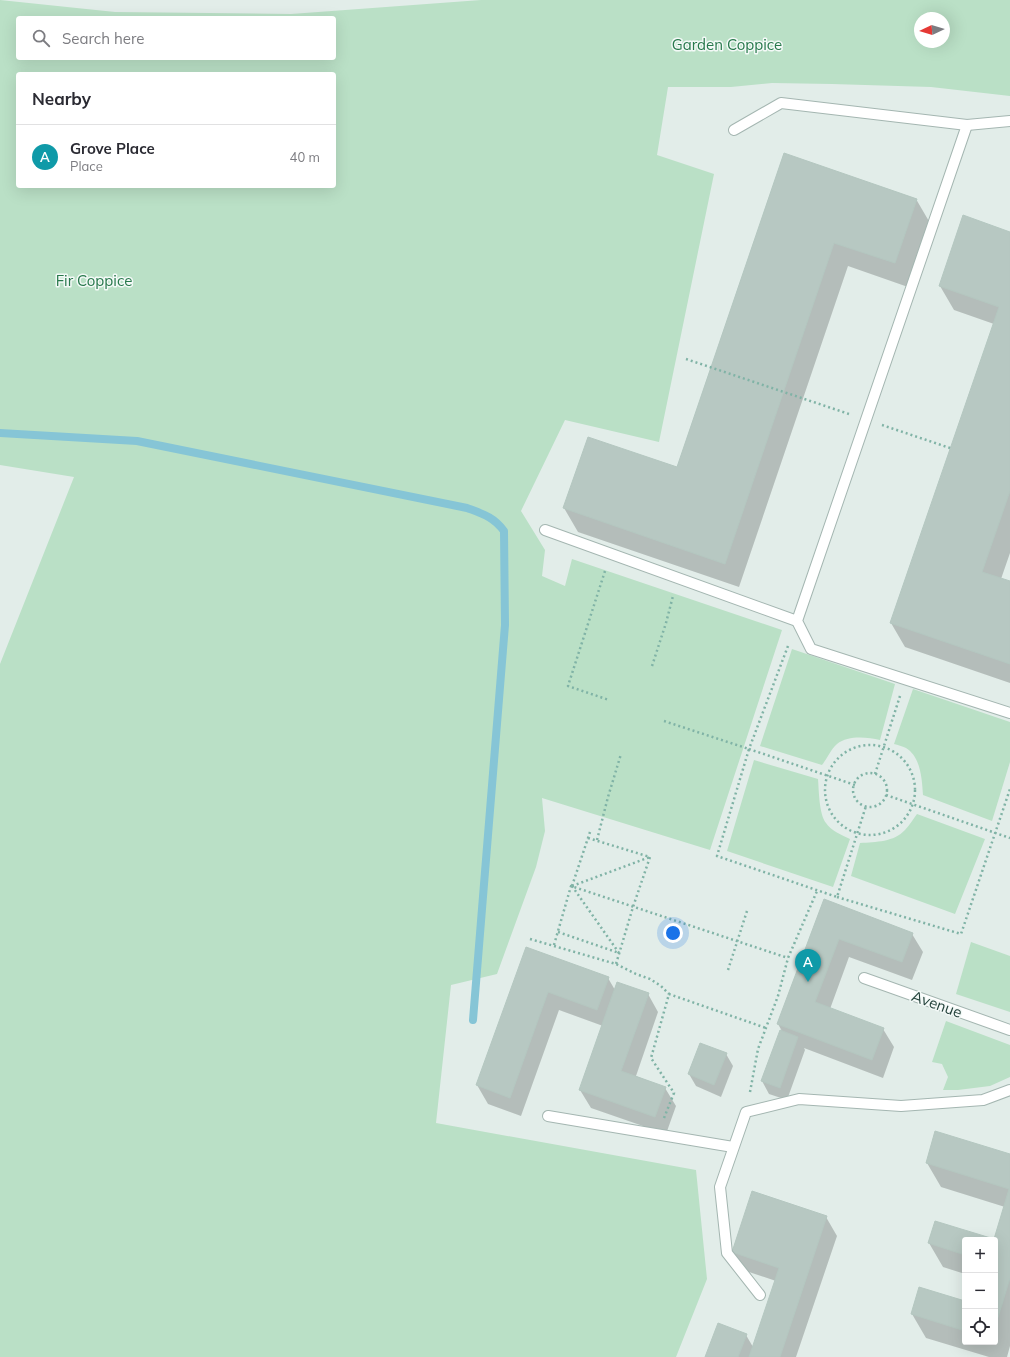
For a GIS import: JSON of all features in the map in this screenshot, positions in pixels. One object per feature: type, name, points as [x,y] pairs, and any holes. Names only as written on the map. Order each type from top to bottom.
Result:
[{"type":"lane","points":[[734,130],[781,103],[967,125],[1010,121]]},
{"type":"lane","points":[[797,621],[967,125]]},
{"type":"lane","points":[[545,530],[797,621],[811,649],[1010,713]]},
{"type":"lane","name":"Avenue","points":[[864,978],[1010,1030]]},
{"type":"lane","points":[[760,1294],[727,1253],[720,1187],[746,1112],[799,1099],[901,1106],[983,1100],[1010,1090]]},
{"type":"lane","points":[[548,1116],[733,1147]]},
{"type":"path","points":[[686,359],[866,421],[950,448]]},
{"type":"path","points":[[609,700],[568,686],[593,604],[611,554]]},
{"type":"path","points":[[652,666],[666,623],[678,578]]},
{"type":"path","points":[[797,621],[749,748],[717,856],[836,897],[961,934],[1010,790]]},
{"type":"path","points":[[876,774],[905,679]]},
{"type":"path","points":[[664,721],[749,748],[855,785]]},
{"type":"path","points":[[872,744],[884,746],[896,753],[907,763],[913,776],[915,790],[913,804],[906,816],[897,826],[885,832],[871,835],[857,833],[844,827],[834,817],[827,804],[824,790],[827,775],[832,765],[840,756],[850,749],[860,745],[872,744]]},
{"type":"path","points":[[597,840],[621,754]]},
{"type":"path","points":[[865,774],[876,774],[884,780],[886,785],[886,795],[881,803],[876,806],[866,806],[857,800],[854,790],[855,785],[857,780],[865,774]]},
{"type":"path","points":[[886,795],[1010,838]]},
{"type":"path","points":[[836,897],[866,806]]},
{"type":"path","points":[[554,946],[590,832]]},
{"type":"path","points":[[588,838],[650,856]]},
{"type":"path","points":[[572,886],[650,856]]},
{"type":"path","points":[[616,964],[650,856]]},
{"type":"path","points":[[572,886],[788,958]]},
{"type":"path","points":[[572,886],[619,953]]},
{"type":"path","points":[[746,1112],[758,1049],[778,996],[788,958],[818,891]]},
{"type":"path","points":[[728,970],[747,912]]},
{"type":"path","points":[[558,932],[619,953]]},
{"type":"path","points":[[530,939],[616,964],[650,979],[661,986],[669,994],[766,1028]]},
{"type":"path","points":[[658,1134],[674,1093],[651,1058],[669,994]]},
{"type":"green space","points":[[0,0],[115,12],[291,14],[481,0],[1010,0],[1010,96],[931,87],[832,84],[772,83],[731,87],[668,87],[657,155],[714,174],[659,442],[565,420],[521,511],[545,550],[542,576],[565,586],[572,559],[782,630],[710,850],[542,798],[545,831],[536,867],[497,974],[451,985],[436,1123],[696,1170],[707,1279],[676,1357],[0,1357],[0,664],[74,477],[0,465]]},
{"type":"green space","points":[[792,649],[895,684],[880,740],[869,738],[852,738],[841,741],[833,749],[822,765],[760,746]]},
{"type":"green space","points":[[913,689],[1010,722],[1010,762],[992,821],[923,795],[920,769],[915,757],[906,748],[894,744]]},
{"type":"green space","points":[[754,760],[818,779],[822,814],[826,823],[837,832],[850,839],[833,887],[727,851]]},
{"type":"green space","points":[[917,814],[985,839],[955,914],[851,876],[860,843],[884,841],[896,837],[905,830]]},
{"type":"green space","points":[[971,942],[1010,956],[1010,1012],[956,994]]},
{"type":"green space","points":[[946,1021],[1010,1045],[1010,1077],[990,1086],[958,1090],[943,1090],[948,1077],[942,1064],[932,1062]]},
{"type":"building","points":[[784,153],[917,199],[895,263],[834,243],[725,564],[563,508],[588,437],[677,467]]},
{"type":"building","points":[[963,215],[1010,232],[1010,491],[982,572],[1010,581],[1010,664],[890,623],[999,307],[939,286]]},
{"type":"building","points":[[824,899],[913,933],[902,962],[839,939],[815,1002],[884,1028],[872,1060],[777,1024]]},
{"type":"building","points":[[526,947],[609,977],[597,1010],[548,992],[510,1098],[476,1085]]},
{"type":"building","points":[[617,982],[649,993],[621,1071],[666,1087],[655,1117],[579,1090]]},
{"type":"building","points":[[780,1030],[798,1037],[780,1088],[761,1081]]},
{"type":"building","points":[[700,1043],[727,1053],[714,1085],[688,1074]]},
{"type":"building","points":[[935,1131],[1010,1154],[1010,1278],[998,1317],[998,1237],[995,1237],[1009,1189],[926,1163]]},
{"type":"building","points":[[752,1191],[827,1216],[780,1357],[749,1357],[779,1268],[732,1252]]},
{"type":"building","points":[[935,1221],[987,1237],[962,1237],[962,1254],[928,1243]]},
{"type":"building","points":[[919,1287],[962,1300],[962,1330],[911,1314]]},
{"type":"building","points":[[718,1323],[747,1334],[738,1357],[705,1357]]},
{"type":"waterway","points":[[0,433],[137,441],[467,508],[488,516],[500,526],[504,531],[505,625],[473,1020]]},
{"type":"place","name":"Grove Place","points":[[808,982]]},
{"type":"park label","name":"Garden Coppice","points":[[727,44]]},
{"type":"park label","name":"Fir Coppice","points":[[94,280]]}]
